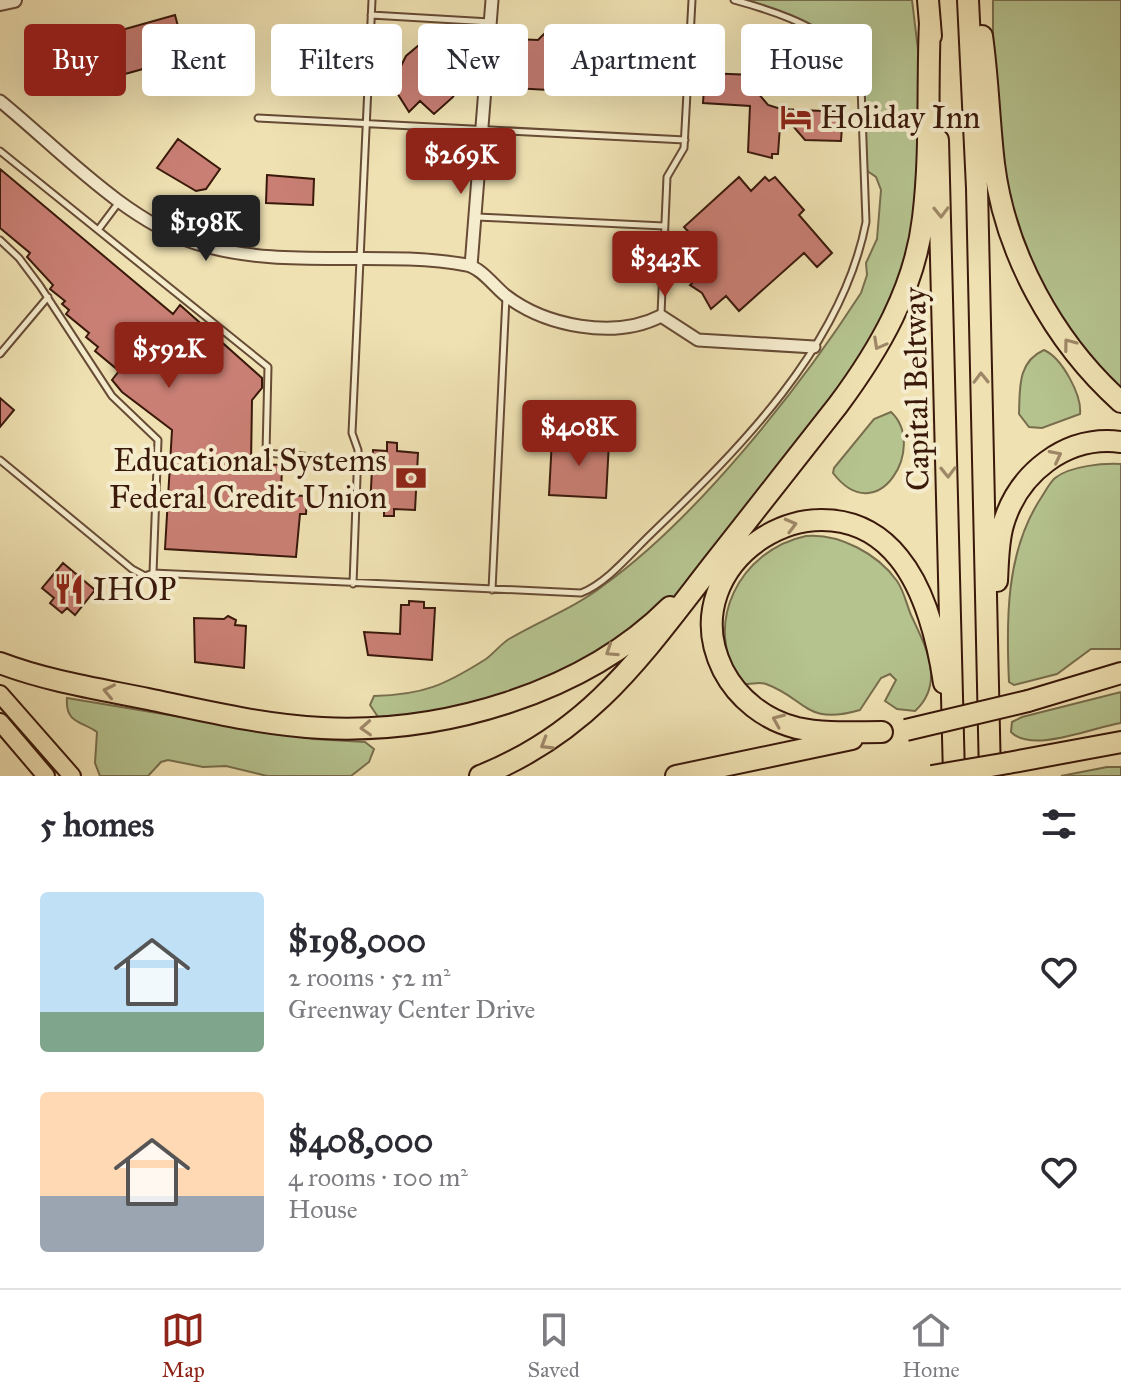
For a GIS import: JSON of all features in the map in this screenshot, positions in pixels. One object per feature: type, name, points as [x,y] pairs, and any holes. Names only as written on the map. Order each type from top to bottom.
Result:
[{"type":"highway","name":"Capital Beltway","points":[[928,0],[940,190],[954,776]]},
{"type":"highway","name":"Capital Beltway","points":[[968,0],[977,173],[990,776]]},
{"type":"highway","points":[[978,0],[994,166],[1016,248],[1058,330],[1121,402]]},
{"type":"highway","points":[[480,776],[526,755],[583,717],[632,668],[856,381],[896,312],[913,265],[923,218],[930,22]]},
{"type":"highway","points":[[988,680],[1001,529],[1019,488],[1037,468],[1062,452],[1097,443],[1121,442]]},
{"type":"highway","points":[[882,732],[796,728],[761,713],[729,681],[719,661],[713,632],[717,594],[733,564],[765,534],[801,522],[839,522],[868,533],[898,556],[915,584],[942,668],[954,753]]},
{"type":"highway","points":[[0,663],[79,685],[278,724],[360,729],[414,724],[515,699],[579,670],[663,614],[712,565]]},
{"type":"highway","points":[[676,776],[882,732],[906,730],[1028,701],[1118,673]]},
{"type":"highway","points":[[932,776],[1121,742]]},
{"type":"highway","points":[[1008,763],[1023,768],[1121,755]]},
{"type":"main road","points":[[0,694],[72,776]]},
{"type":"main road","points":[[0,722],[46,776]]},
{"type":"street","points":[[0,3],[14,0]]},
{"type":"street","points":[[471,266],[492,0]]},
{"type":"street","points":[[0,101],[120,201],[160,227],[210,246],[257,254],[471,266],[506,296],[545,317],[578,324],[620,326],[661,316],[698,340],[814,347]]},
{"type":"lane","points":[[353,584],[358,461],[352,433],[357,258],[372,0]]},
{"type":"lane","points":[[661,316],[667,177],[684,148],[692,0]]},
{"type":"lane","points":[[0,460],[132,569],[145,576],[153,573],[566,594],[594,586],[720,465],[814,347],[847,286],[866,222],[860,79],[845,55],[800,22],[734,0]]},
{"type":"lane","points":[[371,15],[491,23]]},
{"type":"lane","points":[[258,118],[685,140]]},
{"type":"lane","points":[[0,151],[268,367],[266,453],[358,461]]},
{"type":"lane","points":[[98,230],[120,201]]},
{"type":"lane","points":[[477,217],[664,226]]},
{"type":"lane","points":[[0,240],[19,258],[48,297],[112,396],[158,440],[153,573]]},
{"type":"lane","points":[[492,591],[506,296]]},
{"type":"lane","points":[[0,354],[48,297]]},
{"type":"green space","points":[[734,0],[912,0],[926,116],[925,170],[896,312],[712,565],[634,636],[479,711],[378,717],[370,705],[374,696],[420,691],[458,676],[486,659],[509,639],[592,593],[639,557],[675,525],[744,450],[808,370],[861,293],[867,275],[866,263],[877,239],[881,190],[876,177],[863,168],[862,96],[872,96],[872,24],[799,24]]},
{"type":"green space","points":[[993,0],[1121,0],[1121,388],[1081,344],[1051,301],[1028,256],[1012,209],[996,111]]},
{"type":"green space","points":[[1044,350],[1058,361],[1070,378],[1078,397],[1080,414],[1042,428],[1029,427],[1019,414],[1022,377],[1029,362]]},
{"type":"green space","points":[[891,412],[901,427],[904,444],[901,462],[893,477],[881,489],[866,493],[850,489],[833,473],[834,468],[874,419]]},
{"type":"green space","points":[[1121,464],[1121,649],[1091,649],[1057,674],[1014,685],[1009,682],[1008,658],[1011,586],[1029,519],[1049,485],[1061,474],[1087,466]]},
{"type":"green space","points":[[806,536],[831,538],[857,547],[889,571],[899,585],[930,664],[929,688],[915,711],[897,709],[885,701],[896,680],[890,674],[881,678],[860,710],[828,715],[808,709],[766,684],[741,683],[730,660],[725,637],[727,614],[734,593],[746,573],[762,557],[783,544]]},
{"type":"green space","points":[[1121,692],[1121,723],[1048,740],[1021,738],[1011,732],[1012,722],[1022,717]]},
{"type":"green space","points":[[67,698],[314,739],[365,742],[374,749],[369,762],[351,776],[267,776],[226,766],[203,767],[168,760],[161,762],[148,776],[100,776],[95,763],[97,732],[71,717]]},
{"type":"green space","points":[[1121,767],[1121,776],[1061,776]]},
{"type":"building","points":[[175,15],[177,24],[143,24]]},
{"type":"building","points":[[142,24],[142,69],[126,74],[126,29]]},
{"type":"building","points":[[544,34],[544,90],[528,89],[528,40],[538,40]]},
{"type":"building","points":[[418,46],[418,96],[453,96],[434,114],[420,101],[409,112],[399,96],[402,96],[402,64]]},
{"type":"building","name":"Holiday Inn","points":[[725,74],[741,74],[741,96],[760,96],[768,105],[781,109],[843,112],[841,141],[805,140],[781,112],[778,154],[772,154],[772,158],[748,152],[750,106],[703,103],[703,96],[725,96]]},
{"type":"building","points":[[178,139],[220,169],[206,189],[196,191],[157,168]]},
{"type":"building","points":[[0,169],[173,314],[180,305],[262,378],[262,388],[252,400],[251,464],[282,465],[281,495],[307,496],[306,514],[300,514],[296,557],[165,549],[172,430],[122,392],[112,380],[119,371],[95,351],[98,347],[86,337],[89,333],[66,314],[69,310],[62,304],[65,301],[50,289],[53,285],[27,257],[30,253],[0,228]]},
{"type":"building","points":[[267,175],[314,179],[313,205],[266,203]]},
{"type":"building","points":[[739,177],[751,191],[765,177],[769,181],[775,177],[804,210],[799,215],[832,253],[817,267],[804,253],[739,311],[726,296],[711,309],[702,293],[690,285],[704,272],[685,252],[697,241],[684,227]]},
{"type":"building","points":[[0,398],[14,410],[0,427]]},
{"type":"building","points":[[552,439],[609,442],[606,498],[549,495]]},
{"type":"building","points":[[387,442],[397,443],[397,451],[418,453],[415,510],[394,509],[394,516],[384,516],[384,508],[370,507],[373,450],[387,451]]},
{"type":"building","name":"IHOP","points":[[63,563],[95,590],[75,615],[67,608],[62,613],[50,603],[54,598],[42,588]]},
{"type":"building","points":[[409,601],[424,602],[424,608],[435,608],[432,660],[368,655],[364,632],[400,634],[401,605],[409,605]]},
{"type":"building","points":[[228,616],[236,620],[235,625],[246,626],[244,668],[195,662],[194,618],[224,619]]},
{"type":"place","name":"Holiday Inn","points":[[796,117]]},
{"type":"place","name":"Educational Systems Federal Credit Union","points":[[411,478]]},
{"type":"place","name":"IHOP","points":[[69,589]]}]
